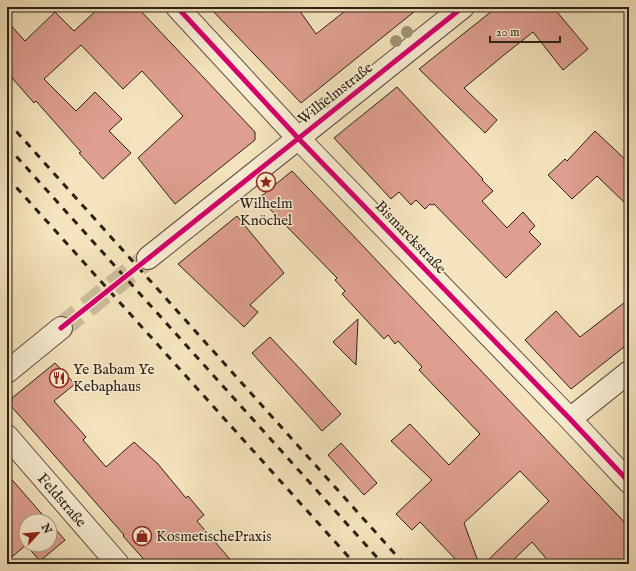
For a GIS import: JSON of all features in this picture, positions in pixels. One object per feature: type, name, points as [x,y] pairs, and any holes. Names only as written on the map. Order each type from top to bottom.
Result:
[{"type":"street","name":"Bismarckstraße","points":[[177,7],[298,138],[629,482]]},
{"type":"street","name":"Wilhelmstraße","points":[[148,258],[463,7]]},
{"type":"street","points":[[7,372],[61,328]]},
{"type":"street","points":[[570,419],[629,372]]},
{"type":"street","name":"Feldstraße","points":[[7,436],[118,564]]},
{"type":"building","points":[[100,7],[137,7],[255,132],[255,140],[175,204],[138,158],[183,116],[142,71],[123,89],[81,45],[44,79],[76,111],[95,92],[122,119],[109,131],[131,153],[103,179],[79,153],[81,152],[36,101],[34,103],[7,72],[7,21],[25,41],[55,12],[74,31]]},
{"type":"building","points":[[209,7],[297,7],[316,34],[350,7],[420,7],[301,103]]},
{"type":"building","points":[[497,7],[553,7],[588,49],[563,70],[533,32],[504,55],[464,88],[497,120],[485,133],[419,69]]},
{"type":"building","points":[[397,87],[493,191],[482,201],[507,228],[523,212],[535,226],[529,232],[541,244],[506,278],[434,204],[430,204],[425,209],[416,200],[411,205],[399,192],[391,199],[334,138]]},
{"type":"building","points":[[595,131],[629,163],[629,207],[597,176],[572,199],[548,175],[565,159],[567,161]]},
{"type":"building","points":[[292,171],[629,527],[629,564],[551,564],[532,542],[509,564],[484,564],[549,501],[520,471],[464,523],[479,564],[460,564],[420,522],[412,530],[396,514],[432,480],[391,441],[410,424],[449,465],[480,434],[419,370],[422,367],[398,341],[395,344],[388,335],[384,339],[342,294],[345,291],[335,280],[337,278],[259,198]]},
{"type":"building","points":[[237,216],[284,273],[250,305],[258,312],[244,327],[178,264]]},
{"type":"building","points":[[629,299],[629,343],[571,389],[525,340],[556,311],[580,337]]},
{"type":"building","points":[[358,319],[356,365],[333,342]]},
{"type":"building","points":[[270,337],[341,414],[322,431],[252,353]]},
{"type":"building","points":[[55,363],[75,384],[54,401],[86,437],[83,440],[106,467],[134,442],[158,464],[186,498],[188,496],[204,515],[197,521],[234,564],[148,564],[123,536],[124,535],[11,406],[12,398]]},
{"type":"building","points":[[341,443],[377,483],[364,495],[328,455]]},
{"type":"building","points":[[7,474],[41,513],[18,513],[18,552],[7,561]]},
{"type":"building","points":[[58,532],[65,540],[58,546]]},
{"type":"building","points":[[33,553],[50,553],[40,561]]},
{"type":"tunnel","points":[[61,328],[148,258]]},
{"type":"railway","points":[[7,121],[404,564]]},
{"type":"railway","points":[[7,146],[383,564]]},
{"type":"railway","points":[[7,177],[355,564]]},
{"type":"cycle path","points":[[177,7],[298,138],[629,482]]},
{"type":"cycle path","points":[[61,328],[463,7]]},
{"type":"place","name":"Wilhelm Knöchel","points":[[266,182]]},
{"type":"place","name":"Ye Babam Ye Kebaphaus","points":[[59,378]]},
{"type":"place","name":"KosmetischePraxis","points":[[142,536]]}]
